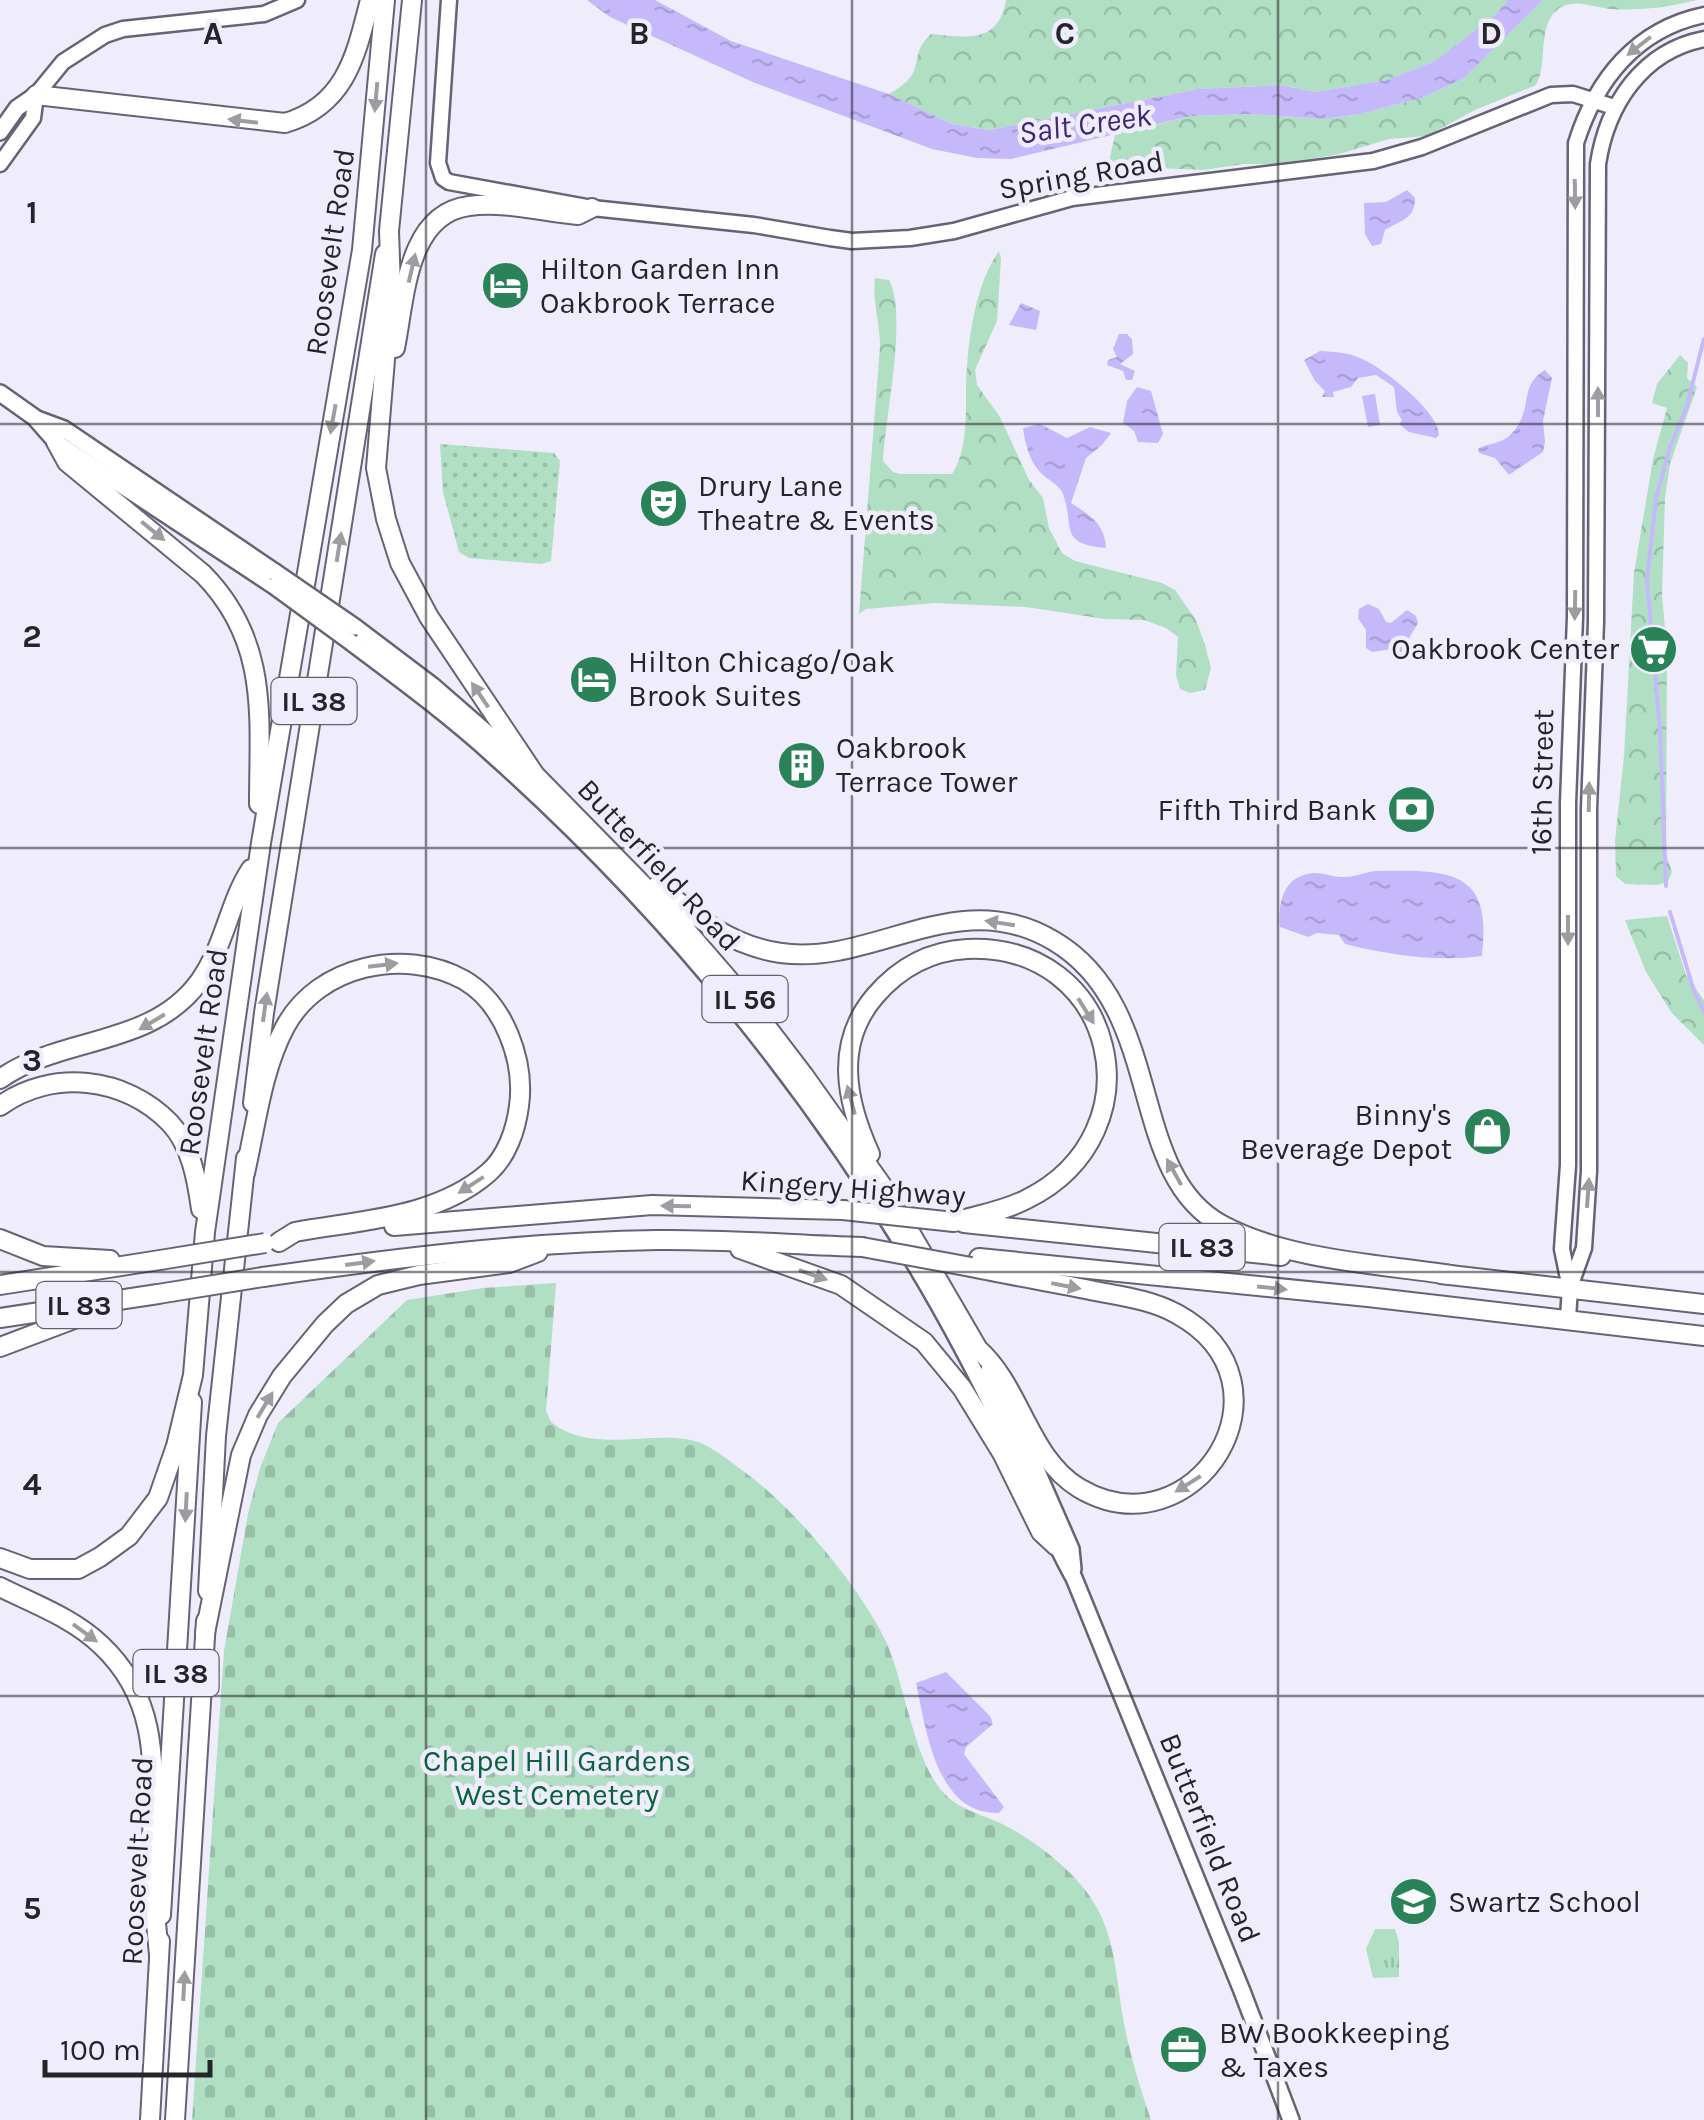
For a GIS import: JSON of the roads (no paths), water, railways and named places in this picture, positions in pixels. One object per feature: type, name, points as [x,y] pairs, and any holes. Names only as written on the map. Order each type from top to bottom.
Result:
[{"type":"main road","points":[[0,132],[17,108],[36,95],[286,124],[306,117],[337,90],[358,51],[370,0]]},
{"type":"main road","name":"Roosevelt Road","points":[[150,2120],[205,1232],[260,849],[362,250],[386,0]]},
{"type":"main road","name":"Roosevelt Road","points":[[175,2120],[216,1436],[244,1173],[264,1013],[389,231],[412,0]]},
{"type":"main road","points":[[378,432],[414,255],[427,230],[452,209],[471,205],[578,214],[592,208]]},
{"type":"main road","points":[[389,231],[391,287],[378,432],[380,494],[400,564],[429,618],[535,775]]},
{"type":"main road","name":"Butterfield Road","points":[[0,393],[34,417],[64,429],[274,579],[433,686],[585,822],[678,921],[747,1001],[886,1191],[978,1348],[1022,1437],[1071,1549],[1074,1578]]},
{"type":"main road","name":"Butterfield Road","points":[[34,417],[56,442],[274,579]]},
{"type":"main road","points":[[0,1079],[39,1059],[138,1030],[184,999],[218,950],[260,849],[260,695],[255,667],[235,614],[203,574],[67,462],[56,442]]},
{"type":"main road","name":"Butterfield Road","points":[[353,634],[493,755],[582,839],[666,927],[781,1068],[854,1169],[914,1264],[991,1404],[1074,1578],[1242,1990],[1290,2120]]},
{"type":"main road","points":[[585,822],[698,919],[748,946],[780,953],[820,954],[918,928],[980,920],[1008,924],[1052,940],[1092,972],[1111,996],[1125,1025],[1176,1180],[1207,1216],[1268,1243],[1451,1275]]},
{"type":"main road","points":[[886,1191],[862,1137],[847,1082],[853,1034],[873,998],[898,973],[944,952],[981,949],[1036,963],[1069,986],[1097,1028],[1107,1066],[1106,1105],[1100,1124],[1078,1159],[1048,1186],[1012,1206],[954,1222]]},
{"type":"main road","points":[[244,1173],[281,1038],[296,1010],[325,984],[362,968],[403,963],[434,968],[466,981],[485,998],[505,1027],[515,1050],[522,1084],[518,1118],[506,1152],[488,1174],[426,1208],[296,1232],[272,1242]]},
{"type":"main road","points":[[0,1106],[31,1089],[64,1082],[98,1084],[130,1094],[170,1122],[185,1147],[197,1180],[205,1232]]},
{"type":"main road","name":"Kingery Highway","points":[[0,1285],[439,1220],[652,1206],[843,1210],[1704,1304]]},
{"type":"main road","points":[[0,1238],[44,1256],[135,1263]]},
{"type":"main road","points":[[720,1242],[841,1284],[924,1342],[978,1412],[1040,1532],[1056,1546]]},
{"type":"main road","name":"Kingery Highway","points":[[0,1318],[378,1260],[560,1244],[720,1242],[862,1247],[968,1262],[1568,1318],[1704,1336]]},
{"type":"main road","points":[[206,1633],[240,1454],[282,1376],[325,1324],[346,1304],[378,1285],[419,1275],[509,1263],[560,1244]]},
{"type":"main road","points":[[968,1262],[1139,1300],[1194,1324],[1220,1354],[1230,1374],[1235,1413],[1231,1434],[1210,1467],[1184,1489],[1145,1502],[1102,1498],[1075,1486],[1056,1469],[994,1363],[978,1348]]},
{"type":"main road","points":[[0,1347],[136,1296]]},
{"type":"main road","points":[[0,1558],[30,1569],[78,1569],[129,1536],[158,1498],[194,1374]]},
{"type":"main road","points":[[0,1587],[66,1620],[98,1642],[116,1660],[138,1695],[151,1735],[152,1858],[159,1955]]},
{"type":"street","points":[[0,164],[32,118],[36,95],[63,62],[105,35],[137,27],[264,14],[297,0]]},
{"type":"street","name":"Spring Road","points":[[450,0],[439,170],[443,178],[459,185],[592,208],[852,241],[954,231],[1032,206],[1088,195],[1359,164],[1422,146],[1542,98],[1573,94],[1614,108]]},
{"type":"street","points":[[1592,99],[1614,67],[1644,40],[1686,19],[1704,15]]},
{"type":"street","points":[[1614,108],[1632,81],[1657,58],[1704,39]]},
{"type":"street","name":"16th Street","points":[[1568,1318],[1570,1288],[1562,1249],[1568,1166],[1568,804],[1575,616],[1574,164],[1576,143],[1592,99]]},
{"type":"street","name":"16th Street","points":[[1570,1288],[1584,1248],[1589,1171],[1589,809],[1598,436],[1596,209],[1601,143],[1614,108]]},
{"type":"water","name":"Salt Creek","points":[[587,0],[655,0],[731,41],[889,94],[952,124],[989,130],[1198,89],[1280,85],[1315,92],[1387,80],[1435,61],[1494,16],[1508,0],[1543,0],[1463,79],[1421,98],[1324,119],[1251,114],[1191,116],[1011,159],[977,158],[932,149],[755,83],[610,17]]},
{"type":"water","points":[[1407,190],[1415,198],[1412,211],[1385,230],[1381,244],[1372,246],[1365,234],[1364,203],[1386,202]]},
{"type":"water","points":[[1021,303],[1040,311],[1036,330],[1009,325]]},
{"type":"water","points":[[1119,334],[1132,339],[1133,354],[1120,364],[1135,371],[1132,380],[1126,380],[1123,371],[1107,365],[1108,360],[1117,357],[1113,349]]},
{"type":"water","points":[[1320,351],[1355,356],[1381,370],[1430,414],[1439,435],[1436,438],[1409,432],[1399,424],[1402,420],[1394,387],[1376,375],[1358,378],[1351,387],[1333,392],[1334,397],[1322,397],[1325,391],[1304,360]]},
{"type":"water","points":[[1545,370],[1552,378],[1543,421],[1543,452],[1509,475],[1495,458],[1479,453],[1478,449],[1505,439],[1516,428],[1531,384]]},
{"type":"water","points":[[1137,387],[1151,391],[1163,434],[1158,443],[1138,442],[1134,431],[1123,423],[1127,401]]},
{"type":"water","points":[[1375,394],[1380,425],[1368,427],[1362,396]]},
{"type":"water","points":[[1040,424],[1067,438],[1090,427],[1111,433],[1086,458],[1071,503],[1099,526],[1106,548],[1074,538],[1061,491],[1033,462],[1023,428]]},
{"type":"water","points":[[1368,604],[1379,609],[1386,622],[1391,623],[1407,610],[1416,616],[1418,623],[1408,640],[1403,663],[1398,663],[1397,653],[1392,649],[1372,652],[1366,648],[1366,630],[1358,618],[1359,609]]},
{"type":"water","points":[[1376,871],[1424,871],[1460,880],[1472,890],[1480,905],[1484,927],[1482,956],[1431,958],[1396,954],[1345,944],[1339,935],[1317,933],[1308,937],[1280,927],[1284,892],[1295,879],[1313,873],[1345,877]]},
{"type":"water","points":[[946,1672],[990,1716],[993,1724],[966,1747],[964,1754],[1004,1807],[999,1813],[978,1810],[961,1800],[948,1785],[930,1745],[916,1683]]},
{"type":"waterway","points":[[1666,886],[1660,730],[1647,580],[1656,498],[1704,339]]},
{"type":"waterway","points":[[1670,912],[1704,1012]]},
{"type":"place","name":"Hilton Garden Inn Oakbrook Terrace","points":[[505,286]]},
{"type":"place","name":"Drury Lane Theatre & Events","points":[[663,503]]},
{"type":"place","name":"Oakbrook Center","points":[[1654,649]]},
{"type":"place","name":"Hilton Chicago/Oak Brook Suites","points":[[593,679]]},
{"type":"place","name":"Oakbrook Terrace Tower","points":[[801,765]]},
{"type":"place","name":"Fifth Third Bank","points":[[1412,810]]},
{"type":"place","name":"Binny's Beverage Depot","points":[[1487,1132]]},
{"type":"place","name":"Swartz School","points":[[1413,1902]]},
{"type":"place","name":"BW Bookkeeping & Taxes","points":[[1184,2050]]},
{"type":"park label","name":"Chapel Hill Gardens West Cemetery","points":[[557,1778]]}]
